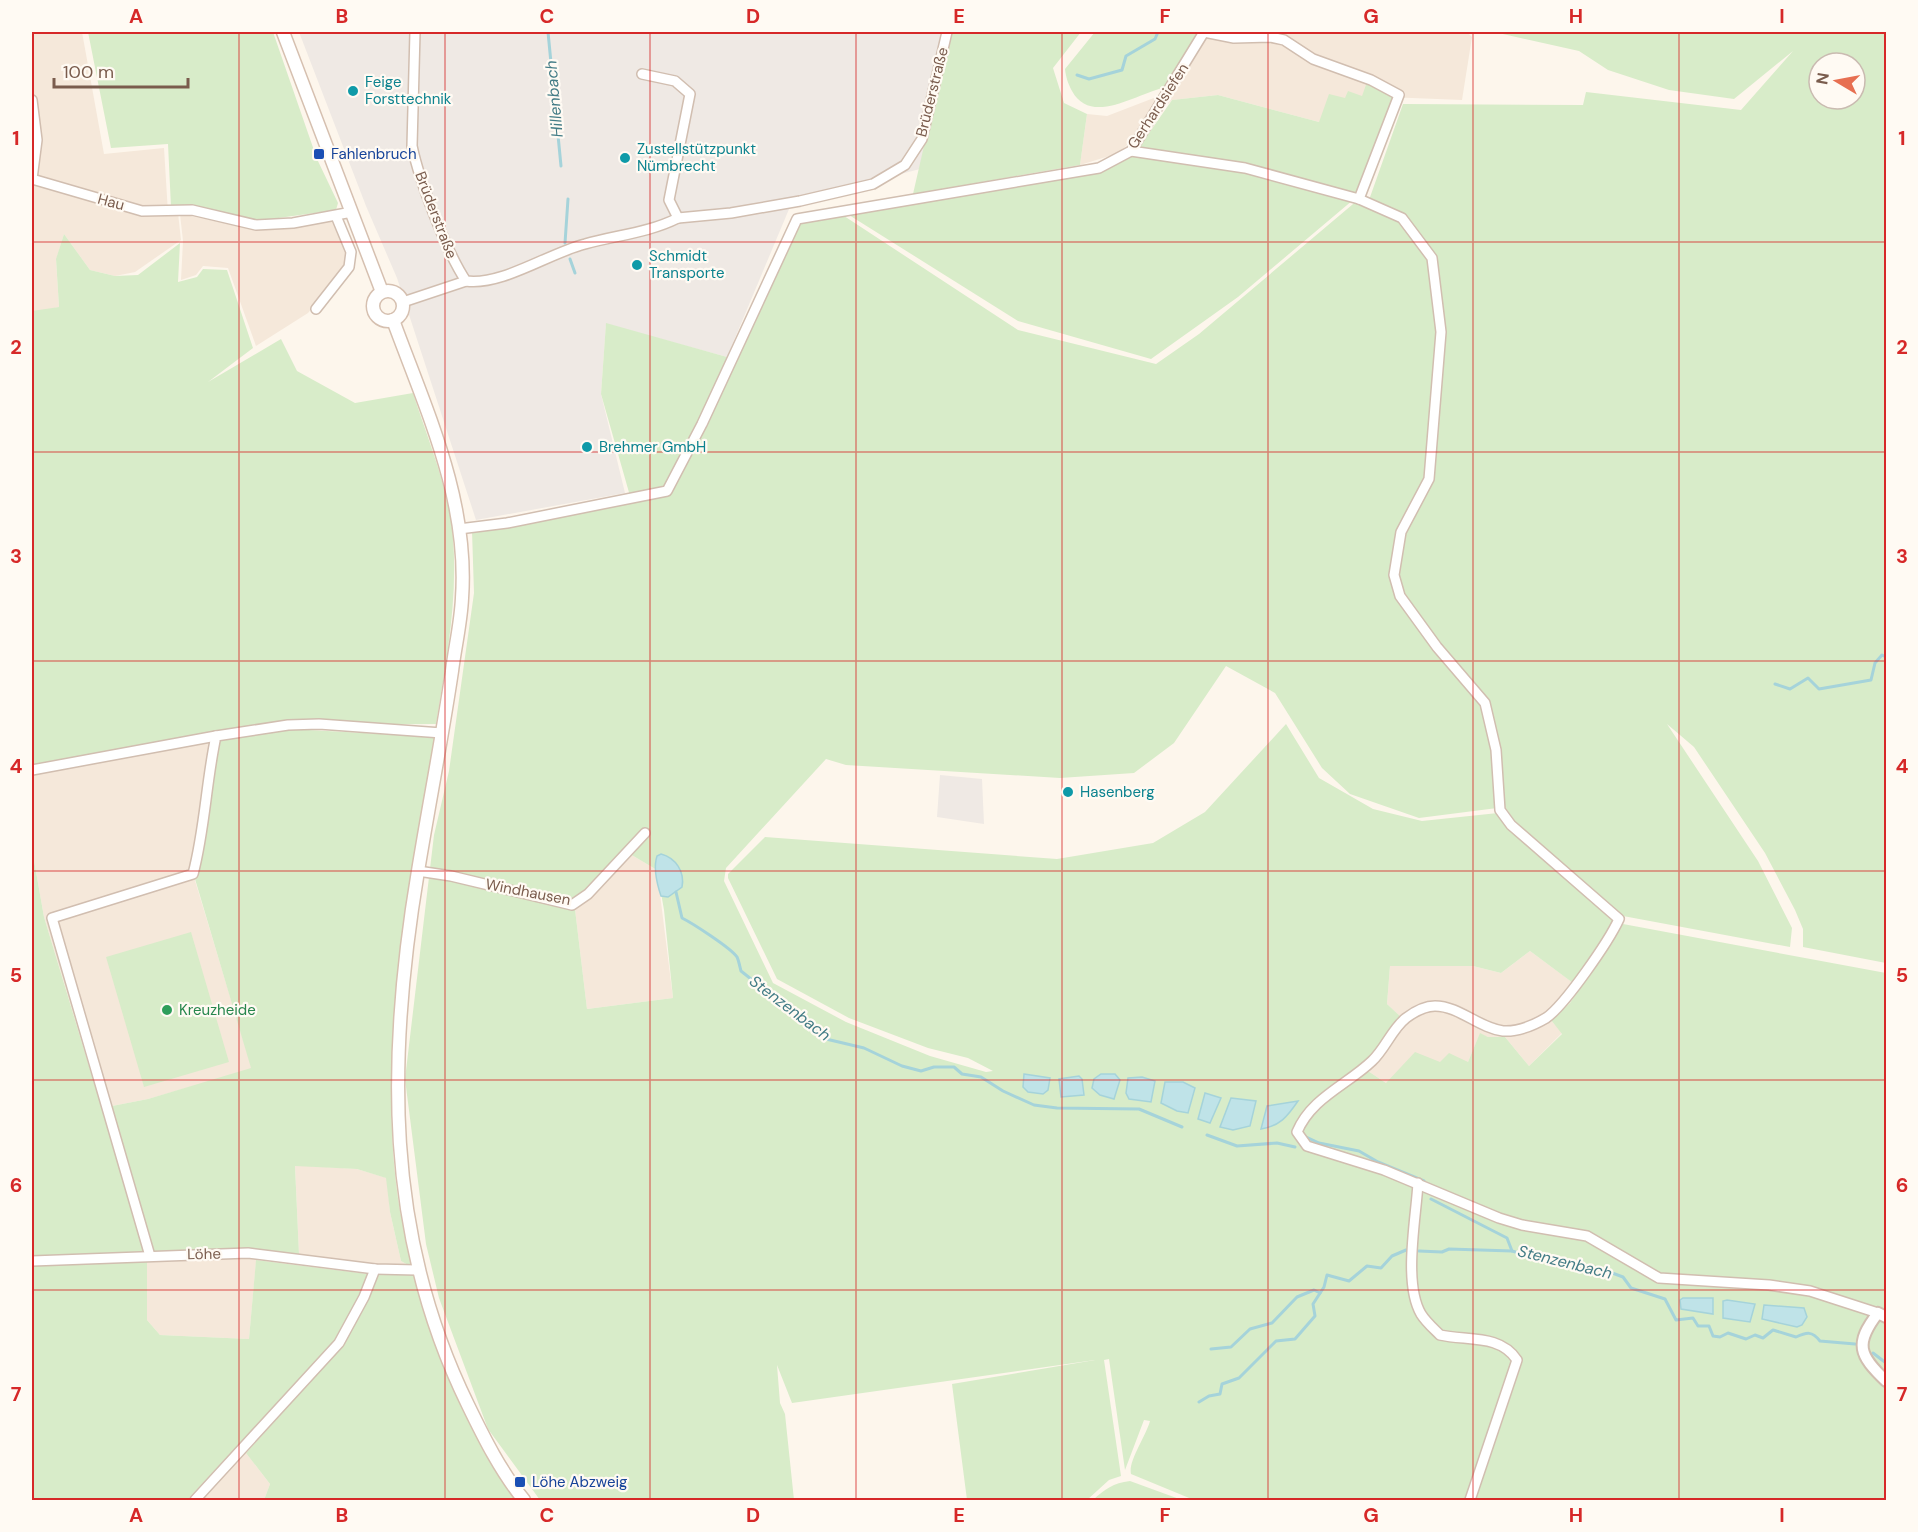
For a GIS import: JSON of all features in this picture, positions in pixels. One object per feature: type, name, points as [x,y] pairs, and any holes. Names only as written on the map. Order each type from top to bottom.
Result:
[{"type":"main road","points":[[283,32],[382,292]]},
{"type":"main road","points":[[382,292],[394,292],[403,302],[403,312],[393,320],[381,320],[374,312],[374,302],[382,292]]},
{"type":"main road","points":[[393,320],[438,441],[451,483],[459,529],[462,597],[418,872],[402,992],[397,1078],[398,1136],[405,1205],[417,1270],[453,1375],[482,1435],[524,1500]]},
{"type":"street","name":"Brüderstraße","points":[[415,32],[414,155],[455,265],[466,281],[479,283],[584,244],[659,227],[678,218],[731,213],[800,201],[873,183],[905,165],[922,138],[947,32]]},
{"type":"street","name":"Gerhardsiefen","points":[[459,529],[507,523],[667,492],[697,434],[797,219],[1099,168],[1131,151],[1204,32],[1234,38],[1270,37],[1284,40],[1313,59],[1371,80],[1399,95],[1359,199]]},
{"type":"street","points":[[642,74],[675,81],[690,94],[669,200],[678,218]]},
{"type":"street","name":"Hau","points":[[32,100],[38,140],[32,179],[142,211],[192,210],[256,225],[293,223],[336,216]]},
{"type":"street","points":[[1131,151],[1245,168],[1359,199],[1402,218],[1432,258],[1441,332],[1429,479],[1401,532],[1394,575],[1400,596],[1437,647],[1485,703],[1496,750],[1500,810],[1511,825],[1619,919],[1571,992],[1547,1017],[1519,1030],[1503,1031],[1486,1027],[1454,1010],[1435,1006],[1420,1009],[1404,1019],[1372,1061],[1311,1110],[1297,1132],[1307,1146],[1418,1184],[1510,1222],[1587,1236],[1659,1278],[1769,1285],[1810,1291],[1882,1315]]},
{"type":"street","points":[[316,309],[349,267],[351,252],[336,216],[352,212]]},
{"type":"street","points":[[403,302],[466,281]]},
{"type":"street","points":[[32,770],[216,736],[299,725],[442,733]]},
{"type":"street","points":[[150,1256],[52,918],[193,874],[199,851],[207,779],[216,736]]},
{"type":"street","name":"Windhausen","points":[[418,872],[451,876],[572,904],[588,894],[645,833]]},
{"type":"street","points":[[1418,1184],[1412,1272],[1415,1296],[1421,1313],[1440,1335],[1490,1341],[1510,1350],[1517,1360],[1470,1500]]},
{"type":"street","name":"Löhe","points":[[32,1261],[248,1253],[375,1269],[417,1270]]},
{"type":"street","points":[[195,1500],[339,1343],[364,1297],[375,1269]]},
{"type":"street","points":[[1882,1315],[1866,1328],[1864,1353],[1873,1368],[1887,1380]]},
{"type":"shaded area","points":[[32,32],[82,32],[104,154],[164,148],[168,213],[178,213],[181,240],[135,272],[115,276],[90,270],[64,234],[56,260],[59,307],[33,313]]},
{"type":"shaded area","points":[[299,32],[950,32],[920,169],[792,202],[727,357],[606,324],[601,394],[625,493],[476,520],[397,278],[366,206]]},
{"type":"shaded area","points":[[1197,32],[1467,32],[1472,37],[1462,100],[1362,96],[1345,98],[1319,122],[1218,95],[1172,100],[1119,153],[1080,165],[1087,114],[1107,116],[1159,96]]},
{"type":"shaded area","points":[[180,214],[260,230],[331,220],[346,251],[344,268],[308,313],[256,346],[228,268],[203,266],[196,275],[181,280],[183,241]]},
{"type":"shaded area","points":[[216,736],[193,874],[252,1069],[148,1099],[112,1106],[155,1254],[257,1251],[249,1339],[160,1335],[147,1320],[147,1258],[44,917],[32,849],[32,775]]},
{"type":"shaded area","points":[[940,775],[982,779],[984,824],[937,817]]},
{"type":"shaded area","points":[[630,854],[657,870],[673,998],[587,1009],[574,901]]},
{"type":"shaded area","points":[[1530,951],[1580,988],[1570,1003],[1551,1020],[1562,1033],[1529,1066],[1505,1037],[1488,1037],[1480,1034],[1468,1062],[1441,1062],[1386,1083],[1368,1071],[1408,1024],[1387,1004],[1390,966],[1473,966],[1501,973]]},
{"type":"shaded area","points":[[295,1165],[357,1169],[387,1178],[390,1212],[401,1261],[415,1269],[299,1254]]},
{"type":"shaded area","points":[[240,1445],[270,1484],[264,1500],[187,1500]]},
{"type":"green space","points":[[88,32],[273,32],[317,159],[338,203],[336,210],[257,221],[193,205],[171,207],[168,144],[111,148]]},
{"type":"green space","points":[[950,32],[1081,32],[1053,68],[1064,103],[1087,114],[1080,165],[913,194]]},
{"type":"green space","points":[[1095,32],[1197,32],[1163,88],[1115,105],[1102,107],[1090,106],[1080,101],[1072,91],[1065,69]]},
{"type":"green space","points":[[1494,32],[1886,32],[1886,963],[1803,947],[1803,929],[1765,853],[1694,747],[1667,724],[1758,861],[1792,928],[1790,947],[1623,916],[1517,824],[1505,807],[1419,818],[1350,794],[1322,768],[1275,693],[1226,666],[1174,743],[1134,773],[1060,778],[846,765],[826,759],[726,868],[724,881],[773,983],[846,1022],[930,1056],[986,1072],[993,1071],[968,1058],[928,1048],[849,1018],[777,979],[728,874],[765,837],[1057,859],[1153,843],[1205,812],[1286,724],[1319,778],[1373,809],[1422,821],[1498,813],[1616,921],[1573,983],[1530,951],[1501,973],[1473,966],[1390,966],[1387,1004],[1402,1018],[1370,1060],[1329,1091],[1306,1123],[1335,1095],[1368,1071],[1386,1083],[1415,1052],[1440,1062],[1449,1053],[1468,1062],[1480,1033],[1488,1037],[1505,1037],[1529,1066],[1562,1034],[1551,1020],[1570,1003],[1623,924],[1886,973],[1886,1500],[1474,1500],[1504,1407],[1468,1500],[1194,1500],[1131,1474],[1132,1462],[1150,1421],[1144,1420],[1125,1470],[1109,1359],[1104,1360],[1121,1476],[1109,1480],[1087,1500],[967,1500],[952,1384],[1095,1360],[792,1403],[777,1365],[780,1403],[785,1414],[794,1500],[540,1500],[488,1429],[439,1298],[426,1244],[405,1079],[434,835],[449,771],[474,593],[472,531],[630,496],[601,394],[606,323],[727,357],[710,400],[797,219],[838,212],[1018,330],[1156,364],[1199,334],[1359,199],[1369,200],[1403,104],[1583,105],[1586,92],[1741,110],[1793,51],[1734,99],[1669,90],[1608,70],[1579,51]],"holes":[[[630,854],[657,870],[664,910],[673,998],[587,1009],[574,901]]]},
{"type":"green space","points":[[1367,82],[1397,97],[1357,194],[1138,149],[1172,100],[1218,95],[1319,122],[1329,94],[1345,98],[1348,91],[1362,96]]},
{"type":"green space","points":[[1132,154],[1246,171],[1353,200],[1238,297],[1151,359],[1018,321],[849,215],[1102,170]]},
{"type":"green space","points":[[64,234],[90,270],[115,276],[138,275],[180,243],[178,282],[197,277],[203,269],[227,270],[253,348],[208,382],[281,339],[297,371],[355,403],[413,393],[443,483],[453,538],[452,608],[436,724],[288,725],[32,770],[32,311],[59,307],[56,259]]},
{"type":"green space","points":[[291,729],[436,737],[400,973],[391,1092],[393,1152],[400,1211],[415,1269],[401,1261],[390,1212],[386,1178],[357,1169],[295,1166],[299,1254],[197,1249],[155,1254],[112,1106],[148,1099],[251,1068],[195,879],[204,845],[220,740]]},
{"type":"green space","points":[[32,849],[44,917],[145,1252],[60,1256],[147,1258],[147,1320],[160,1335],[249,1339],[256,1260],[368,1274],[335,1340],[187,1500],[32,1500]]},
{"type":"green space","name":"Kreuzheide","points":[[191,932],[229,1062],[144,1087],[106,957]]},
{"type":"green space","points":[[378,1275],[413,1275],[450,1380],[482,1445],[516,1500],[264,1500],[270,1484],[246,1453],[344,1345]]},
{"type":"green space","points":[[1130,1481],[1182,1500],[1093,1500],[1110,1487]]},
{"type":"water","points":[[661,854],[675,862],[681,871],[683,881],[682,887],[668,897],[661,896],[656,876],[657,856]]},
{"type":"water","points":[[1024,1074],[1050,1078],[1048,1090],[1043,1094],[1028,1092],[1023,1087]]},
{"type":"water","points":[[1101,1074],[1115,1074],[1120,1080],[1114,1099],[1100,1095],[1092,1088],[1094,1079]]},
{"type":"water","points":[[1079,1076],[1082,1079],[1084,1095],[1061,1097],[1059,1079]]},
{"type":"water","points":[[1142,1077],[1155,1081],[1151,1102],[1129,1099],[1126,1093],[1128,1078]]},
{"type":"water","points":[[1165,1082],[1183,1082],[1195,1088],[1188,1113],[1177,1111],[1161,1103]]},
{"type":"water","points":[[1205,1093],[1221,1098],[1210,1123],[1198,1119]]},
{"type":"water","points":[[1231,1098],[1256,1101],[1250,1126],[1233,1130],[1220,1127]]},
{"type":"water","points":[[1298,1101],[1283,1120],[1261,1129],[1267,1106]]},
{"type":"water","points":[[1683,1298],[1713,1298],[1713,1314],[1681,1309],[1680,1300]]},
{"type":"water","points":[[1723,1301],[1755,1304],[1750,1322],[1723,1318]]},
{"type":"water","points":[[1764,1305],[1804,1308],[1807,1317],[1802,1325],[1797,1327],[1762,1319]]},
{"type":"waterway","name":"Hillenbach","points":[[548,32],[561,166]]},
{"type":"waterway","points":[[1077,75],[1089,79],[1122,70],[1126,56],[1155,39],[1158,32]]},
{"type":"waterway","name":"Hillenbach","points":[[565,243],[568,199]]},
{"type":"waterway","name":"Hillenbach","points":[[570,259],[575,273]]},
{"type":"waterway","points":[[1775,684],[1790,689],[1808,678],[1819,689],[1871,680],[1875,663],[1882,655],[1886,657]]},
{"type":"waterway","name":"Stenzenbach","points":[[676,892],[682,918],[727,948],[737,957],[741,971],[826,1039],[864,1048],[902,1066],[921,1071],[934,1067],[954,1067],[962,1074],[981,1077],[1003,1091],[1034,1105],[1057,1108],[1139,1109],[1182,1127]]},
{"type":"waterway","name":"Stenzenbach","points":[[1207,1135],[1237,1146],[1277,1143],[1295,1147]]},
{"type":"waterway","name":"Stenzenbach","points":[[1304,1136],[1319,1143],[1359,1151],[1378,1162],[1424,1181]]},
{"type":"waterway","name":"Stenzenbach","points":[[1431,1199],[1507,1238],[1512,1251],[1544,1260],[1556,1258],[1564,1262],[1599,1268],[1623,1277],[1631,1288],[1665,1299],[1676,1320],[1693,1318],[1698,1326],[1709,1326],[1713,1336],[1720,1337],[1728,1333],[1746,1339],[1755,1335],[1763,1338],[1773,1330],[1796,1337],[1809,1333],[1820,1341],[1855,1344]]},
{"type":"waterway","points":[[1419,1251],[1442,1252],[1449,1249],[1512,1251]]},
{"type":"waterway","points":[[1199,1402],[1209,1396],[1220,1394],[1222,1384],[1239,1378],[1276,1341],[1295,1339],[1315,1316],[1313,1304],[1324,1287],[1327,1275],[1349,1281],[1367,1266],[1381,1268],[1392,1256],[1406,1250]]},
{"type":"waterway","points":[[1211,1349],[1231,1347],[1250,1329],[1272,1323],[1297,1297],[1314,1290],[1320,1293]]},
{"type":"waterway","name":"Stenzenbach","points":[[1873,1353],[1886,1363]]},
{"type":"place","name":"Feige Forsttechnik","points":[[353,91]]},
{"type":"place","name":"Fahlenbruch","points":[[319,154]]},
{"type":"place","name":"Zustellstützpunkt Nümbrecht","points":[[625,158]]},
{"type":"place","name":"Schmidt Transporte","points":[[637,265]]},
{"type":"place","name":"Brehmer GmbH","points":[[587,447]]},
{"type":"place","name":"Hasenberg","points":[[1068,792]]},
{"type":"place","name":"Kreuzheide","points":[[167,1010]]},
{"type":"place","name":"Löhe Abzweig","points":[[520,1482]]}]
